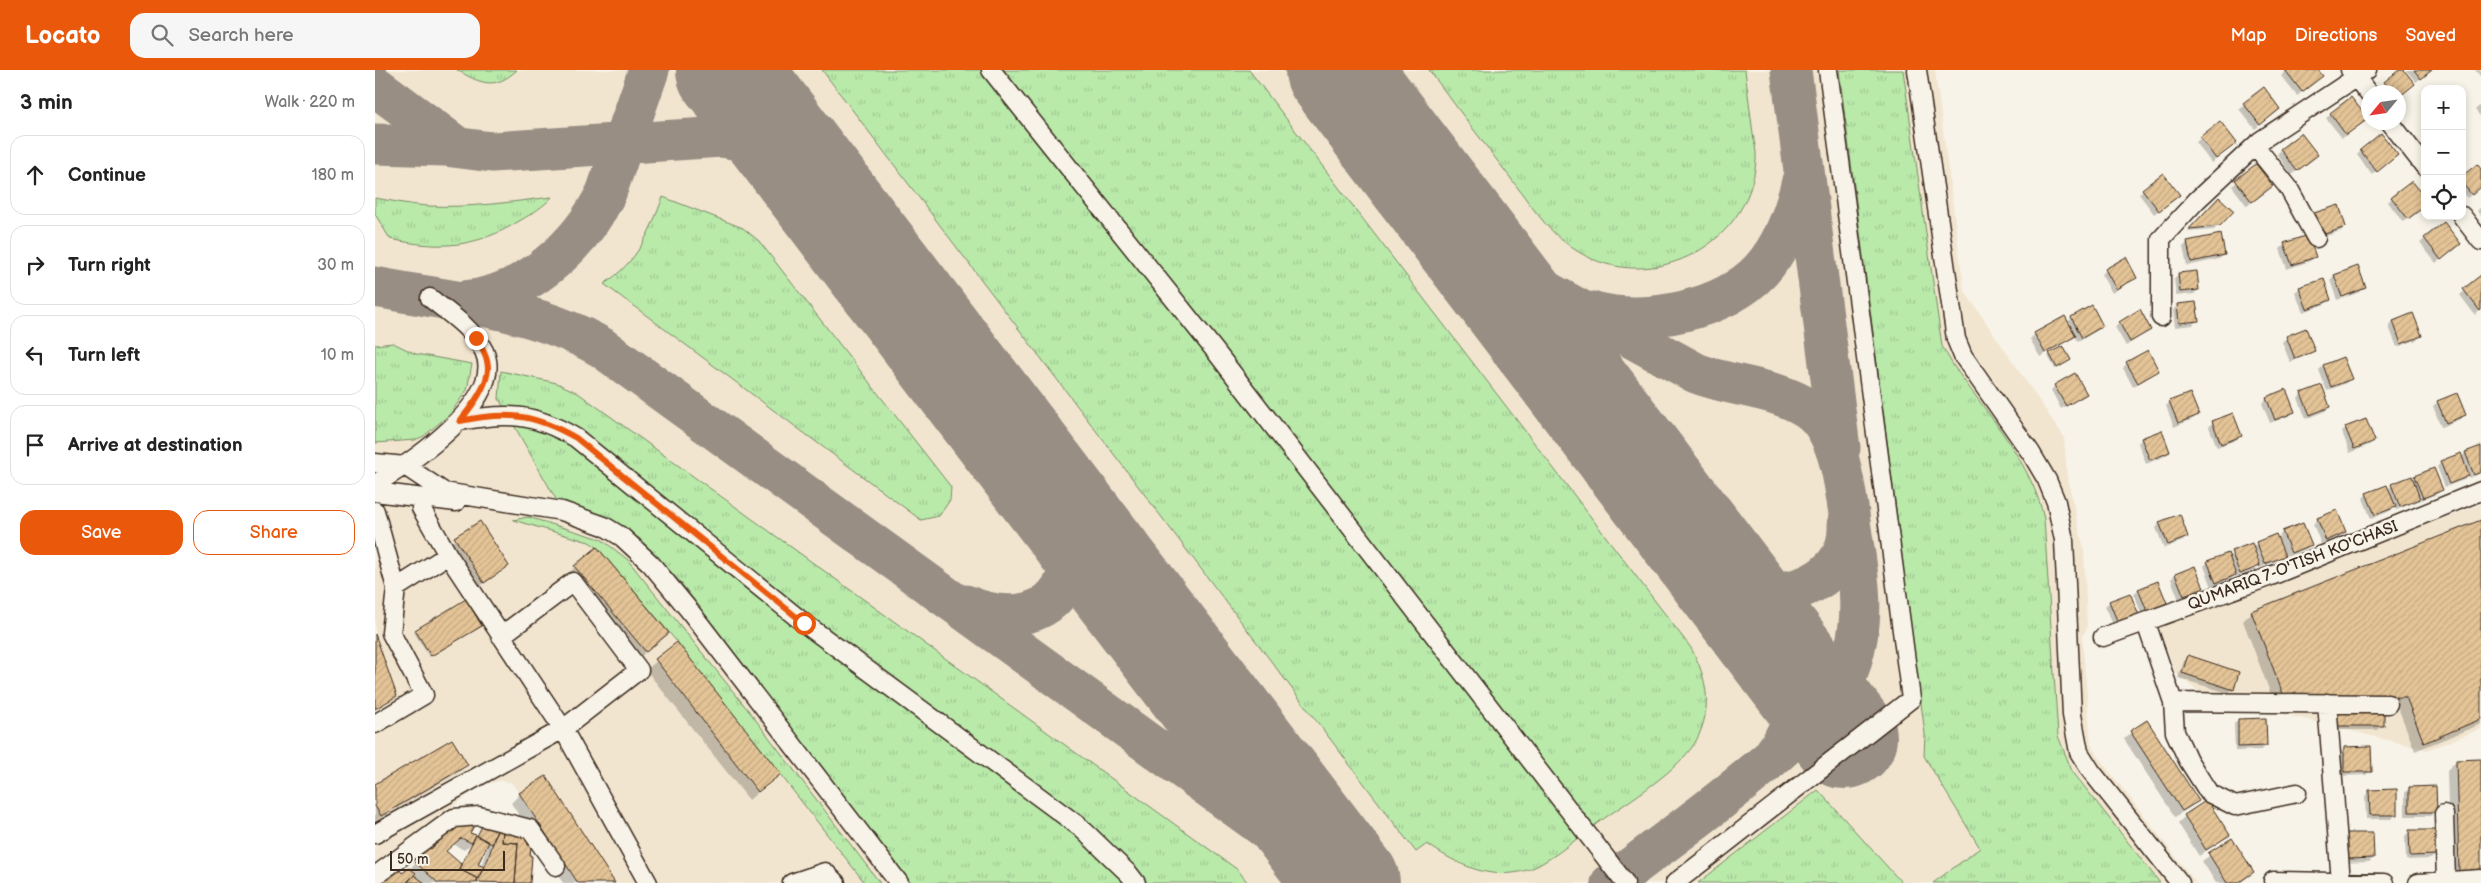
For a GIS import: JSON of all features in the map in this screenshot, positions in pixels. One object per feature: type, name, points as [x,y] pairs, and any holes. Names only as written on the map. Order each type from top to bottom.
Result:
[{"type":"street","points":[[991,70],[1216,352],[1625,883]]},
{"type":"street","points":[[1675,883],[1911,698],[1828,70]]},
{"type":"street","points":[[1908,70],[1947,341],[1954,357],[2025,458],[2045,493],[2052,514],[2056,542],[2063,716],[2068,747],[2082,775],[2167,883]]},
{"type":"street","points":[[1917,70],[1956,339],[1963,356],[2039,467],[2051,488],[2059,510],[2065,548],[2073,715],[2077,744],[2091,771],[2180,883]]},
{"type":"street","points":[[2161,316],[2161,239],[2197,200],[2255,146],[2357,72],[2364,85]]},
{"type":"street","points":[[2396,130],[2421,162]]},
{"type":"street","points":[[2255,146],[2288,187],[2316,238]]},
{"type":"street","points":[[2465,220],[2481,240]]},
{"type":"street","points":[[375,484],[405,466],[460,421],[481,390],[488,368],[485,353],[476,338],[430,298]]},
{"type":"street","points":[[460,421],[494,414],[527,416],[552,425],[576,438],[804,623],[1080,827],[1136,883]]},
{"type":"street","points":[[375,464],[405,466],[443,492],[562,511],[604,526],[630,544],[651,564],[689,610],[899,883]]},
{"type":"street","name":"QUMARIQ 7-O'TISH KO'CHASI","points":[[2103,638],[2271,576],[2481,491]]},
{"type":"street","points":[[375,492],[546,515],[594,531],[625,550],[684,618],[887,883]]},
{"type":"street","points":[[422,498],[421,508],[448,555],[563,729],[648,883]]},
{"type":"street","points":[[375,511],[396,588],[391,633],[424,694],[375,724]]},
{"type":"street","points":[[396,588],[448,555]]},
{"type":"street","points":[[375,834],[563,729],[639,670],[573,582],[501,636]]},
{"type":"street","points":[[2146,623],[2173,702],[2175,732],[2188,760],[2209,793],[2235,806],[2297,793]]},
{"type":"street","points":[[2173,702],[2388,704]]},
{"type":"street","points":[[2327,703],[2341,882]]},
{"type":"street","points":[[2444,814],[2446,881]]},
{"type":"street","points":[[375,876],[454,818],[479,816],[530,829],[556,866]]},
{"type":"street","points":[[792,883],[825,872],[836,883]]},
{"type":"street","points":[[2418,883],[2481,879]]},
{"type":"street","points":[[2273,881],[2384,883]]},
{"type":"shaded area","points":[[375,70],[1935,70],[1964,290],[2064,437],[2067,477],[2084,550],[2087,629],[2082,636],[2091,744],[2099,758],[2196,883],[578,883],[511,782],[500,781],[486,784],[475,790],[375,864]]},
{"type":"shaded area","points":[[2481,504],[2481,729],[2427,750],[2201,693],[2176,674],[2158,625]]},
{"type":"green space","points":[[457,70],[517,70],[501,81],[487,83]]},
{"type":"green space","points":[[822,70],[1249,70],[1691,648],[1701,670],[1706,693],[1706,704],[1702,727],[1690,750],[1653,784],[1558,853],[1529,869],[1500,874],[1489,873],[1457,862],[1427,844],[1416,852]]},
{"type":"green space","points":[[1429,70],[1745,70],[1756,154],[1749,191],[1735,218],[1714,240],[1688,256],[1660,266],[1629,268],[1599,262],[1571,247],[1545,223]]},
{"type":"green space","points":[[1839,70],[1903,70],[1942,346],[1953,365],[2019,458],[2030,478],[2044,519],[2058,736],[2072,771],[2160,883],[1933,883],[1980,848],[1924,756],[1925,734]]},
{"type":"green space","points":[[552,197],[538,210],[505,229],[489,236],[458,244],[426,245],[390,239],[375,214],[375,198],[415,205],[459,206]]},
{"type":"green space","points":[[663,197],[743,228],[759,241],[951,487],[950,500],[939,516],[921,520],[604,284],[626,266],[641,246],[653,223]]},
{"type":"green space","points":[[393,343],[416,354],[472,364],[467,390],[450,414],[424,436],[415,440],[375,443],[375,345]]},
{"type":"green space","points":[[501,371],[557,383],[578,393],[1238,870],[1248,883],[911,883],[681,583],[639,538],[594,512],[557,501],[499,399]]},
{"type":"green space","points":[[528,517],[601,539],[627,559],[752,715],[880,883],[865,883],[677,642],[597,547],[589,542],[513,520]]},
{"type":"green space","points":[[1818,790],[1902,883],[1698,883]]},
{"type":"building","points":[[2285,70],[2318,70],[2323,76],[2302,92]]},
{"type":"building","points":[[2399,70],[2404,70],[2415,84],[2406,91],[2406,85],[2386,85],[2384,82]]},
{"type":"building","points":[[2414,70],[2432,70],[2421,79]]},
{"type":"building","points":[[2264,87],[2280,109],[2260,125],[2243,103]]},
{"type":"building","points":[[2351,97],[2361,110],[2361,124],[2346,135],[2330,113]]},
{"type":"building","points":[[2220,121],[2237,143],[2216,159],[2200,137]]},
{"type":"building","points":[[2301,133],[2318,155],[2297,171],[2280,149]]},
{"type":"building","points":[[2381,133],[2398,155],[2377,172],[2360,150]]},
{"type":"building","points":[[2256,164],[2273,186],[2252,202],[2235,180]]},
{"type":"building","points":[[2477,164],[2481,169],[2481,187],[2472,195],[2466,188],[2466,173]]},
{"type":"building","points":[[2163,173],[2180,195],[2159,211],[2142,189]]},
{"type":"building","points":[[2412,181],[2421,192],[2421,209],[2408,219],[2391,197]]},
{"type":"building","points":[[2219,197],[2234,211],[2220,226],[2189,229]]},
{"type":"building","points":[[2339,205],[2346,227],[2322,235],[2314,213]]},
{"type":"building","points":[[2444,222],[2461,244],[2441,260],[2424,238]]},
{"type":"building","points":[[2221,234],[2225,255],[2191,262],[2187,241]]},
{"type":"building","points":[[2308,235],[2316,257],[2292,265],[2284,243]]},
{"type":"building","points":[[2126,257],[2137,278],[2116,289],[2105,269]]},
{"type":"building","points":[[2358,266],[2366,288],[2342,297],[2334,275]]},
{"type":"building","points":[[2197,271],[2199,290],[2180,292],[2178,273]]},
{"type":"building","points":[[2481,275],[2481,310],[2480,311],[2463,289]]},
{"type":"building","points":[[2324,279],[2331,300],[2307,309],[2299,287]]},
{"type":"building","points":[[2196,302],[2199,321],[2179,323],[2177,304]]},
{"type":"building","points":[[2092,305],[2103,326],[2082,338],[2071,317]]},
{"type":"building","points":[[2140,309],[2151,330],[2130,342],[2119,322]]},
{"type":"building","points":[[2413,313],[2422,336],[2401,344],[2393,321]]},
{"type":"building","points":[[2065,316],[2076,336],[2045,353],[2034,333]]},
{"type":"building","points":[[2306,328],[2315,351],[2295,359],[2286,336]]},
{"type":"building","points":[[2063,346],[2071,360],[2057,368],[2049,353]]},
{"type":"building","points":[[2148,350],[2159,371],[2138,383],[2126,362]]},
{"type":"building","points":[[2343,357],[2352,379],[2331,387],[2323,365]]},
{"type":"building","points":[[2075,373],[2087,394],[2066,406],[2054,385]]},
{"type":"building","points":[[2322,385],[2330,407],[2310,415],[2301,393]]},
{"type":"building","points":[[2286,389],[2295,412],[2275,420],[2266,397]]},
{"type":"building","points":[[2190,393],[2199,415],[2178,423],[2169,401]]},
{"type":"building","points":[[2457,393],[2466,415],[2446,423],[2437,401]]},
{"type":"building","points":[[2233,413],[2242,436],[2221,444],[2212,421]]},
{"type":"building","points":[[2366,419],[2375,441],[2354,449],[2345,427]]},
{"type":"building","points":[[2162,430],[2170,452],[2150,460],[2141,438]]},
{"type":"building","points":[[2481,446],[2481,472],[2474,475],[2465,452]]},
{"type":"building","points":[[2461,453],[2469,476],[2449,484],[2440,461]]},
{"type":"building","points":[[2434,468],[2443,490],[2423,498],[2414,476]]},
{"type":"building","points":[[2412,476],[2420,499],[2400,507],[2391,484]]},
{"type":"building","points":[[2387,485],[2396,507],[2375,515],[2366,493]]},
{"type":"building","points":[[2337,510],[2346,532],[2326,541],[2317,518]]},
{"type":"building","points":[[2180,514],[2188,537],[2168,545],[2159,522]]},
{"type":"building","points":[[2481,520],[2481,719],[2424,743],[2406,697],[2285,699],[2251,611]]},
{"type":"building","points":[[480,521],[509,566],[484,583],[454,537]]},
{"type":"building","points":[[2303,523],[2312,545],[2291,553],[2282,531]]},
{"type":"building","points":[[2276,534],[2285,556],[2265,564],[2256,542]]},
{"type":"building","points":[[2252,543],[2260,566],[2240,574],[2231,551]]},
{"type":"building","points":[[597,547],[669,633],[646,652],[574,566]]},
{"type":"building","points":[[2228,553],[2236,575],[2216,583],[2207,561]]},
{"type":"building","points":[[2195,566],[2204,588],[2184,596],[2175,574]]},
{"type":"building","points":[[2158,581],[2167,603],[2147,611],[2138,589]]},
{"type":"building","points":[[2130,593],[2139,615],[2118,623],[2109,601]]},
{"type":"building","points":[[466,599],[482,626],[431,656],[415,630]]},
{"type":"building","points":[[375,634],[397,696],[375,709]]},
{"type":"building","points":[[677,642],[781,774],[758,792],[655,659]]},
{"type":"building","points":[[2188,655],[2239,672],[2234,690],[2182,673]]},
{"type":"building","points":[[2335,709],[2384,709],[2384,726],[2335,726]]},
{"type":"building","points":[[2266,718],[2267,746],[2238,747],[2238,719]]},
{"type":"building","points":[[2147,720],[2199,801],[2182,811],[2130,731]]},
{"type":"building","points":[[452,739],[468,765],[381,816],[375,806],[375,784]]},
{"type":"building","points":[[2371,746],[2372,772],[2344,772],[2344,747]]},
{"type":"building","points":[[2481,759],[2481,871],[2459,871],[2456,760]]},
{"type":"building","points":[[546,776],[615,883],[578,883],[519,793]]},
{"type":"building","points":[[2436,786],[2437,812],[2409,812],[2409,787]]},
{"type":"building","points":[[2397,789],[2397,815],[2370,815],[2369,790]]},
{"type":"building","points":[[2207,800],[2230,835],[2206,850],[2184,815]]},
{"type":"building","points":[[462,820],[475,824],[470,833],[476,835],[472,843],[461,838],[446,851],[461,864],[459,869],[478,879],[476,883],[438,883],[415,862],[428,847],[431,849]]},
{"type":"building","points":[[483,824],[500,827],[492,844],[477,836]]},
{"type":"building","points":[[497,830],[503,832],[502,842],[518,843],[515,883],[476,882],[488,859]]},
{"type":"building","points":[[2409,830],[2436,830],[2437,855],[2410,856]]},
{"type":"building","points":[[503,832],[526,834],[528,845],[531,846],[530,856],[532,856],[530,883],[515,883],[518,843],[502,842]]},
{"type":"building","points":[[2346,833],[2373,833],[2374,858],[2347,859]]},
{"type":"building","points":[[476,835],[489,842],[478,864],[484,867],[478,879],[459,869]]},
{"type":"building","points":[[2232,838],[2254,872],[2238,883],[2227,883],[2208,853]]},
{"type":"building","points":[[409,868],[416,873],[406,883],[381,883],[400,870],[402,873]]},
{"type":"building","points":[[414,875],[425,883],[408,882]]},
{"type":"taxiway","points":[[464,301],[487,297],[529,279],[566,249],[581,232],[595,213],[606,193],[649,70]]},
{"type":"taxiway","points":[[1791,70],[1840,448]]},
{"type":"taxiway","points":[[375,86],[457,147]]},
{"type":"taxiway","points":[[375,144],[445,146],[492,152],[722,137],[751,144],[776,155],[799,171],[821,192]]},
{"type":"taxiway","points":[[1594,312],[1615,316],[1637,317],[1683,311],[1706,305],[1745,284],[1761,270],[1775,251],[1796,204],[1802,181]]},
{"type":"taxiway","points":[[1476,253],[1696,373],[1709,378],[1767,391],[1807,408],[1826,428],[1833,441],[1842,471],[1856,560],[1860,607],[1854,654],[1839,691],[1830,705],[1818,717],[1744,781],[1611,883]]},
{"type":"taxiway","points":[[375,287],[519,314],[575,334],[601,347],[1341,883]]},
{"type":"taxiway","points":[[966,605],[997,614],[1027,613],[1041,608],[1053,599],[1062,587],[1069,570],[1072,542],[1066,521],[1047,489]]},
{"type":"taxiway","points":[[1706,555],[1728,578],[1744,587],[1761,591],[1780,592],[1797,589],[1814,582],[1828,572],[1839,559],[1846,544],[1848,525]]},
{"type":"taxiway","points":[[1768,636],[1783,664],[1789,679],[1792,695],[1790,725],[1784,740],[1774,754]]},
{"type":"runway","points":[[728,70],[1348,883]]},
{"type":"runway","points":[[1337,70],[1845,737]]},
{"type":"route","points":[[476,338],[485,353],[488,368],[481,390],[472,406],[460,421],[494,414],[527,416],[552,425],[576,438],[804,623]]}]
